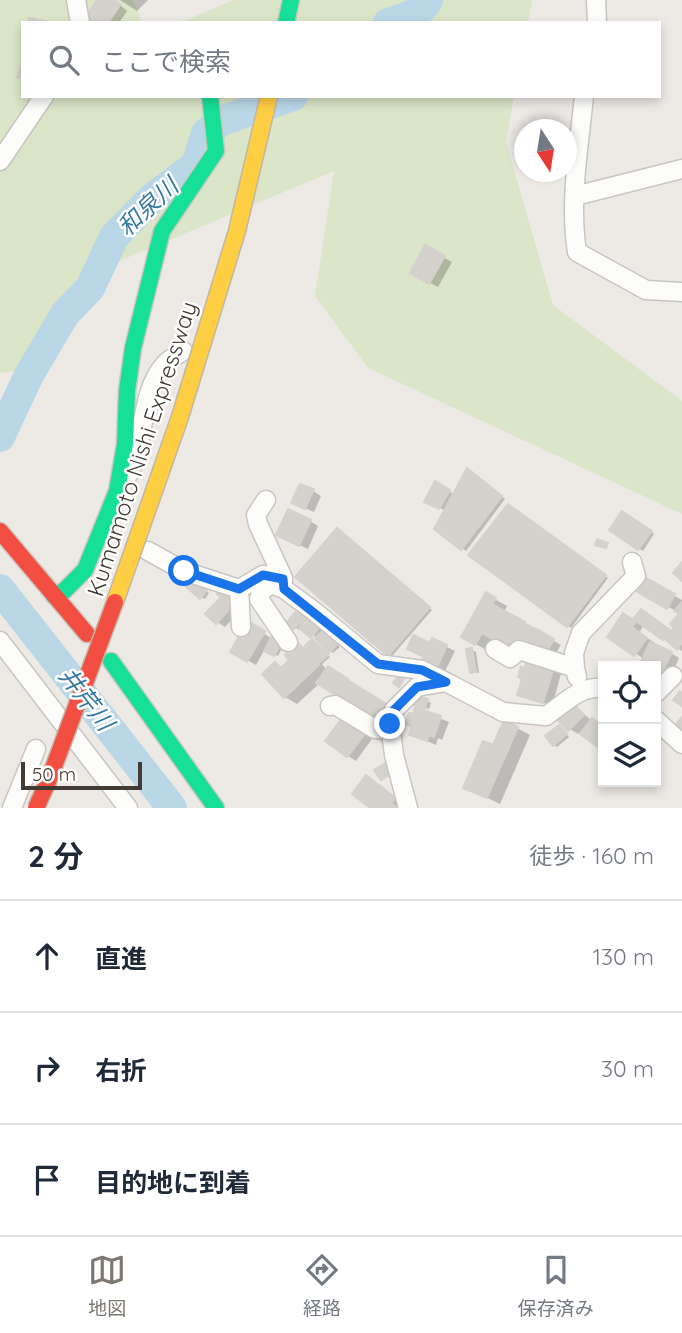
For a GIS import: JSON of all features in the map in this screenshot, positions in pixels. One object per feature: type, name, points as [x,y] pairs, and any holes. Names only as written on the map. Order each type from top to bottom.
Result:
[{"type":"main road","points":[[286,21],[291,0]]},
{"type":"main road","points":[[54,596],[64,591],[85,570],[117,491],[125,444],[127,391],[133,348],[162,232],[216,151],[210,98]]},
{"type":"main road","name":"Kumamoto Nishi Expressway","points":[[36,808],[120,593],[180,417],[237,231],[270,98]]},
{"type":"main road","points":[[0,531],[87,634]]},
{"type":"main road","points":[[111,661],[216,808]]},
{"type":"street","points":[[76,0],[80,21]]},
{"type":"street","points":[[596,0],[597,21]]},
{"type":"street","points":[[0,162],[43,98]]},
{"type":"street","points":[[584,98],[575,197],[576,252],[646,290],[682,292]]},
{"type":"street","points":[[575,197],[682,169]]},
{"type":"street","points":[[117,491],[129,475],[138,453],[155,380],[166,364],[183,351]]},
{"type":"street","points":[[266,500],[259,506],[256,515],[284,584]]},
{"type":"street","points":[[101,534],[125,542]]},
{"type":"street","points":[[148,551],[184,571],[239,589],[263,575],[284,584],[378,664],[422,670],[503,712],[546,716],[579,691],[598,688]]},
{"type":"street","points":[[579,691],[574,653],[581,633],[636,576],[632,562]]},
{"type":"street","points":[[284,584],[272,584],[262,590],[259,599],[288,642]]},
{"type":"street","points":[[239,589],[241,627]]},
{"type":"street","points":[[0,640],[128,808]]},
{"type":"street","points":[[495,649],[510,658],[519,650],[575,668]]},
{"type":"street","points":[[661,688],[673,676]]},
{"type":"street","points":[[408,808],[390,730],[394,710],[417,687],[446,682]]},
{"type":"street","points":[[330,706],[335,705],[375,729],[390,730]]},
{"type":"street","points":[[660,724],[682,744]]},
{"type":"street","points":[[12,808],[37,749]]},
{"type":"green space","points":[[0,0],[133,0],[141,21],[21,21],[21,98],[514,98],[506,142],[514,170],[514,182],[518,182],[553,305],[682,401],[682,514],[368,368],[315,296],[334,171],[86,275],[24,370],[0,373]]},
{"type":"green space","points":[[233,0],[532,0],[528,21],[185,21]]},
{"type":"building","points":[[97,0],[114,0],[120,5],[109,21],[87,21],[87,15]]},
{"type":"building","points":[[425,245],[445,256],[429,284],[410,273]]},
{"type":"building","points":[[467,468],[502,496],[461,550],[434,529]]},
{"type":"building","points":[[435,481],[450,490],[439,509],[424,502]]},
{"type":"building","points":[[300,484],[314,489],[305,509],[291,503]]},
{"type":"building","points":[[508,504],[606,575],[567,627],[468,555]]},
{"type":"building","points":[[288,509],[311,520],[299,546],[276,535]]},
{"type":"building","points":[[622,511],[652,531],[638,550],[609,530]]},
{"type":"building","points":[[337,528],[430,607],[388,656],[295,577]]},
{"type":"building","points":[[597,539],[608,543],[606,548],[595,545]]},
{"type":"building","points":[[682,562],[682,581],[673,573]]},
{"type":"building","points":[[642,576],[675,594],[667,609],[634,590]]},
{"type":"building","points":[[192,578],[207,590],[200,599],[185,586]]},
{"type":"building","points":[[221,590],[235,603],[216,624],[205,614],[221,597],[217,594]]},
{"type":"building","points":[[486,592],[496,598],[492,604],[525,622],[509,649],[482,633],[475,645],[461,637]]},
{"type":"building","points":[[682,602],[682,643],[677,650],[665,639],[674,628],[670,624],[679,614],[674,611]]},
{"type":"building","points":[[641,609],[670,630],[663,640],[633,619]]},
{"type":"building","points":[[297,610],[305,617],[294,629],[286,623]]},
{"type":"building","points":[[623,613],[636,622],[632,627],[647,638],[634,656],[607,637]]},
{"type":"building","points":[[307,617],[319,627],[311,638],[299,628]]},
{"type":"building","points":[[248,621],[265,631],[247,662],[230,652]]},
{"type":"building","points":[[526,624],[535,629],[526,646],[516,640]]},
{"type":"building","points":[[537,629],[554,639],[546,653],[528,643]]},
{"type":"building","points":[[324,630],[337,644],[329,653],[315,638]]},
{"type":"building","points":[[413,635],[428,642],[422,656],[407,649]]},
{"type":"building","points":[[271,637],[281,643],[274,656],[264,651]]},
{"type":"building","points":[[432,638],[447,645],[437,668],[421,661]]},
{"type":"building","points":[[312,639],[328,655],[319,663],[304,647]]},
{"type":"building","points":[[650,642],[672,652],[661,675],[661,661],[641,661]]},
{"type":"building","points":[[298,643],[319,665],[284,698],[262,674],[275,662],[281,668],[289,660],[285,655]]},
{"type":"building","points":[[472,648],[476,672],[470,673],[466,649]]},
{"type":"building","points":[[527,659],[554,667],[543,703],[517,695],[522,679],[518,677],[521,667],[525,668]]},
{"type":"building","points":[[328,666],[348,679],[337,696],[316,683]]},
{"type":"building","points":[[399,675],[404,679],[399,687],[393,683]]},
{"type":"building","points":[[349,681],[385,703],[372,724],[336,701]]},
{"type":"building","points":[[680,691],[682,693],[682,706],[673,700]]},
{"type":"building","points":[[416,696],[428,699],[425,708],[414,705]]},
{"type":"building","points":[[572,702],[584,715],[568,731],[556,718]]},
{"type":"building","points":[[415,707],[441,716],[434,737],[429,735],[427,741],[409,735],[412,727],[405,724],[409,713],[413,714]]},
{"type":"building","points":[[343,717],[365,734],[347,757],[325,741]]},
{"type":"building","points":[[682,717],[682,734],[674,727]]},
{"type":"building","points":[[592,718],[598,722],[598,747],[580,734]]},
{"type":"building","points":[[504,720],[518,727],[487,798],[463,788],[483,741],[493,745]]},
{"type":"building","points":[[559,725],[567,734],[553,746],[545,736]]},
{"type":"building","points":[[386,763],[392,774],[381,780],[374,770]]},
{"type":"building","points":[[366,775],[396,798],[391,803],[397,808],[370,808],[352,794]]},
{"type":"waterway","name":"和泉川","points":[[394,21],[416,13],[428,0]]},
{"type":"waterway","name":"和泉川","points":[[0,437],[29,375],[65,314],[90,288],[114,237],[152,198],[196,165],[206,133],[221,121],[287,98]]},
{"type":"waterway","name":"井芹川","points":[[0,589],[172,808]]},
{"type":"traffic: fast","points":[[286,21],[291,0]]},
{"type":"traffic: fast","points":[[54,596],[64,591],[85,570],[117,491],[125,444],[127,391],[133,348],[162,231],[216,151],[210,98]]},
{"type":"traffic: fast","points":[[111,661],[216,808]]},
{"type":"traffic: jam","points":[[0,531],[87,634]]},
{"type":"traffic: jam","points":[[36,808],[115,602]]},
{"type":"traffic: slow","points":[[115,602],[180,417],[237,231],[269,98]]},
{"type":"route","points":[[184,571],[239,589],[263,575],[283,579],[284,589],[378,664],[422,670],[446,682],[417,687],[394,710],[390,724]]}]
